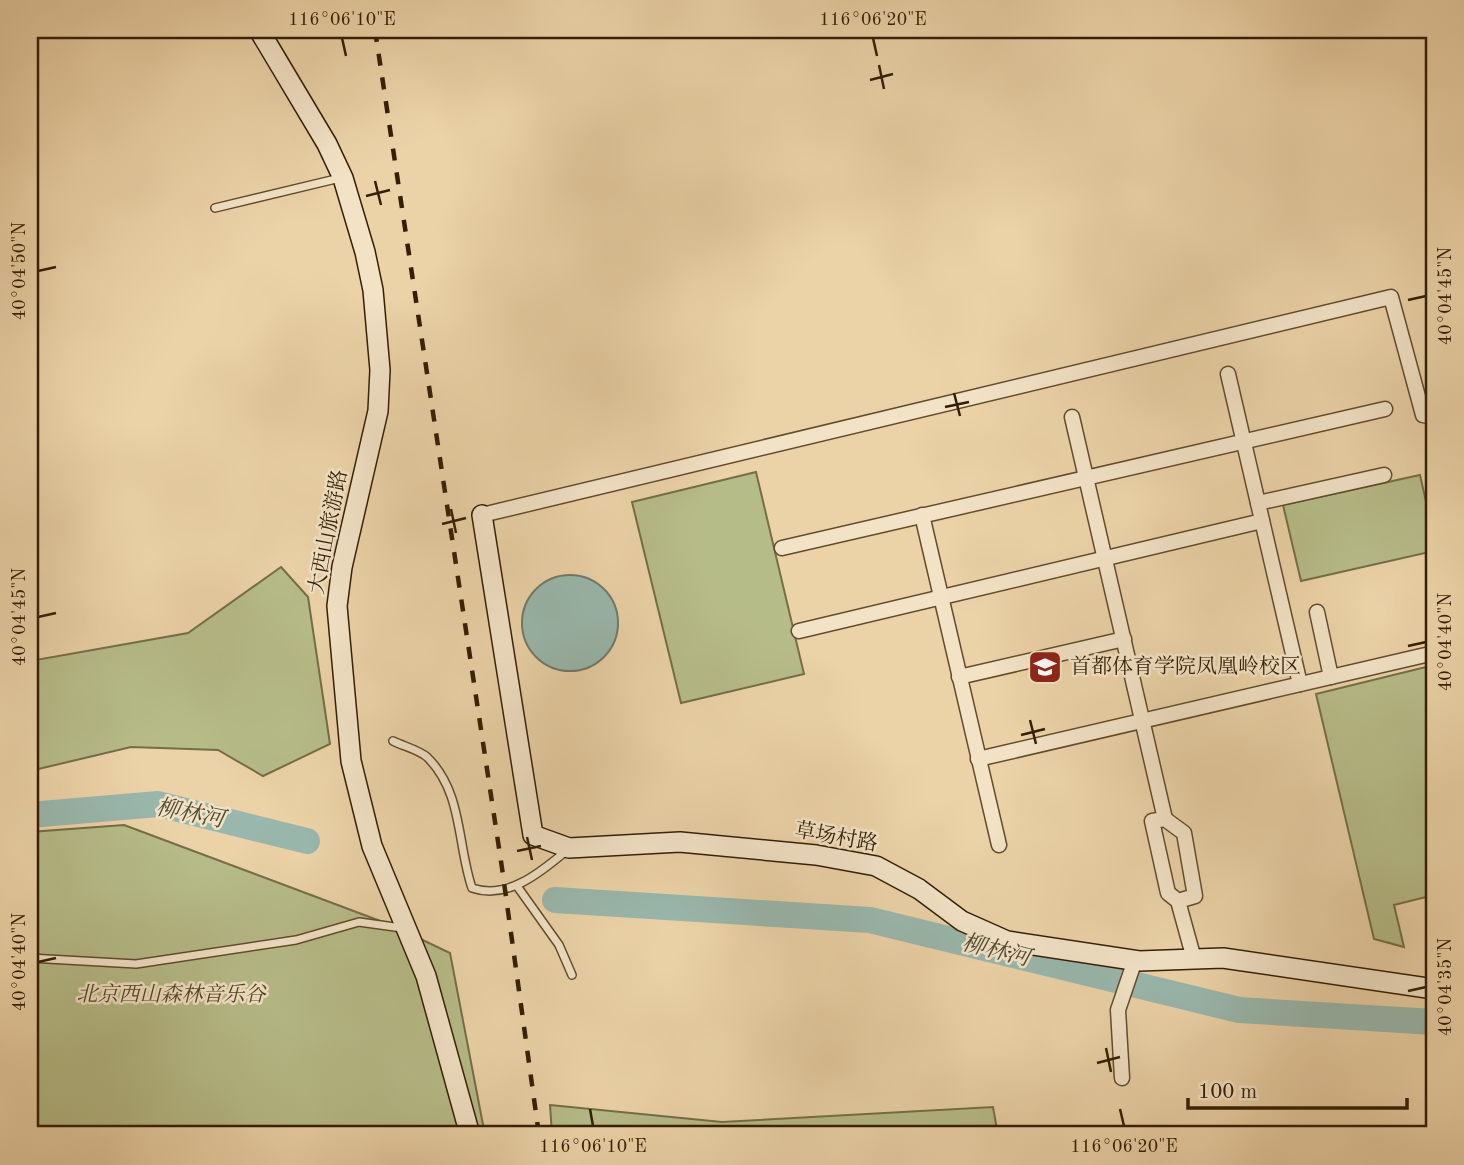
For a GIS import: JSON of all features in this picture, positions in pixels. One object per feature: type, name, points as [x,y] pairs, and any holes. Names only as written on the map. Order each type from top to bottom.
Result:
[{"type":"street","name":"大西山旅游路","points":[[259,30],[327,144],[343,178],[365,252],[377,327],[380,370],[378,411],[342,567],[337,606],[351,761],[359,803],[372,846],[426,976],[470,1135]]},
{"type":"street","points":[[482,515],[1391,297],[1423,415],[1434,417]]},
{"type":"street","points":[[1228,374],[1300,684]]},
{"type":"street","points":[[782,548],[1385,409]]},
{"type":"street","points":[[1072,417],[1165,819],[1184,833],[1195,896],[1178,901]]},
{"type":"street","points":[[1258,503],[1384,475]]},
{"type":"street","name":"草场村路","points":[[482,515],[533,835],[569,848],[680,842],[816,855],[876,866],[919,889],[962,921],[1007,941],[1133,965],[1223,958],[1434,989]]},
{"type":"street","points":[[922,515],[999,845]]},
{"type":"street","points":[[799,631],[1262,521]]},
{"type":"street","points":[[1317,612],[1331,677]]},
{"type":"street","points":[[959,677],[1124,639]]},
{"type":"street","points":[[978,759],[1434,653]]},
{"type":"street","points":[[1165,819],[1152,821],[1168,893],[1178,901],[1194,959]]},
{"type":"street","points":[[1122,1078],[1118,1010],[1133,965]]},
{"type":"lane","points":[[215,208],[343,178]]},
{"type":"lane","points":[[393,741],[426,755],[449,786],[461,829],[463,863],[472,888],[486,893],[517,886],[569,848]]},
{"type":"lane","points":[[517,886],[559,945],[572,975]]},
{"type":"lane","points":[[30,958],[136,964],[296,940],[359,922],[406,928]]},
{"type":"green space","points":[[756,472],[804,674],[681,703],[632,502]]},
{"type":"green space","points":[[1420,475],[1434,537],[1434,551],[1301,581],[1283,505]]},
{"type":"green space","points":[[281,567],[308,597],[330,744],[263,776],[218,750],[131,747],[30,771],[30,661],[188,633]]},
{"type":"green space","points":[[1434,665],[1434,895],[1394,905],[1404,947],[1374,939],[1316,694]]},
{"type":"green space","name":"北京西山森林音乐谷","points":[[124,825],[391,925],[450,953],[485,1135],[30,1135],[30,832]]},
{"type":"green space","points":[[550,1105],[722,1122],[993,1107],[998,1135],[552,1135]]},
{"type":"shaded area","points":[[570,575],[588,579],[604,589],[614,605],[618,623],[614,641],[604,657],[588,667],[570,671],[552,667],[536,657],[526,641],[522,623],[526,605],[536,589],[552,579]]},
{"type":"waterway","name":"柳林河","points":[[30,815],[158,804],[307,841]]},
{"type":"waterway","name":"柳林河","points":[[555,900],[870,920],[1239,1010],[1434,1022]]},
{"type":"railway","points":[[375,30],[502,868],[539,1135]]},
{"type":"place","name":"首都体育学院凤凰岭校区","points":[[1045,667]]}]
